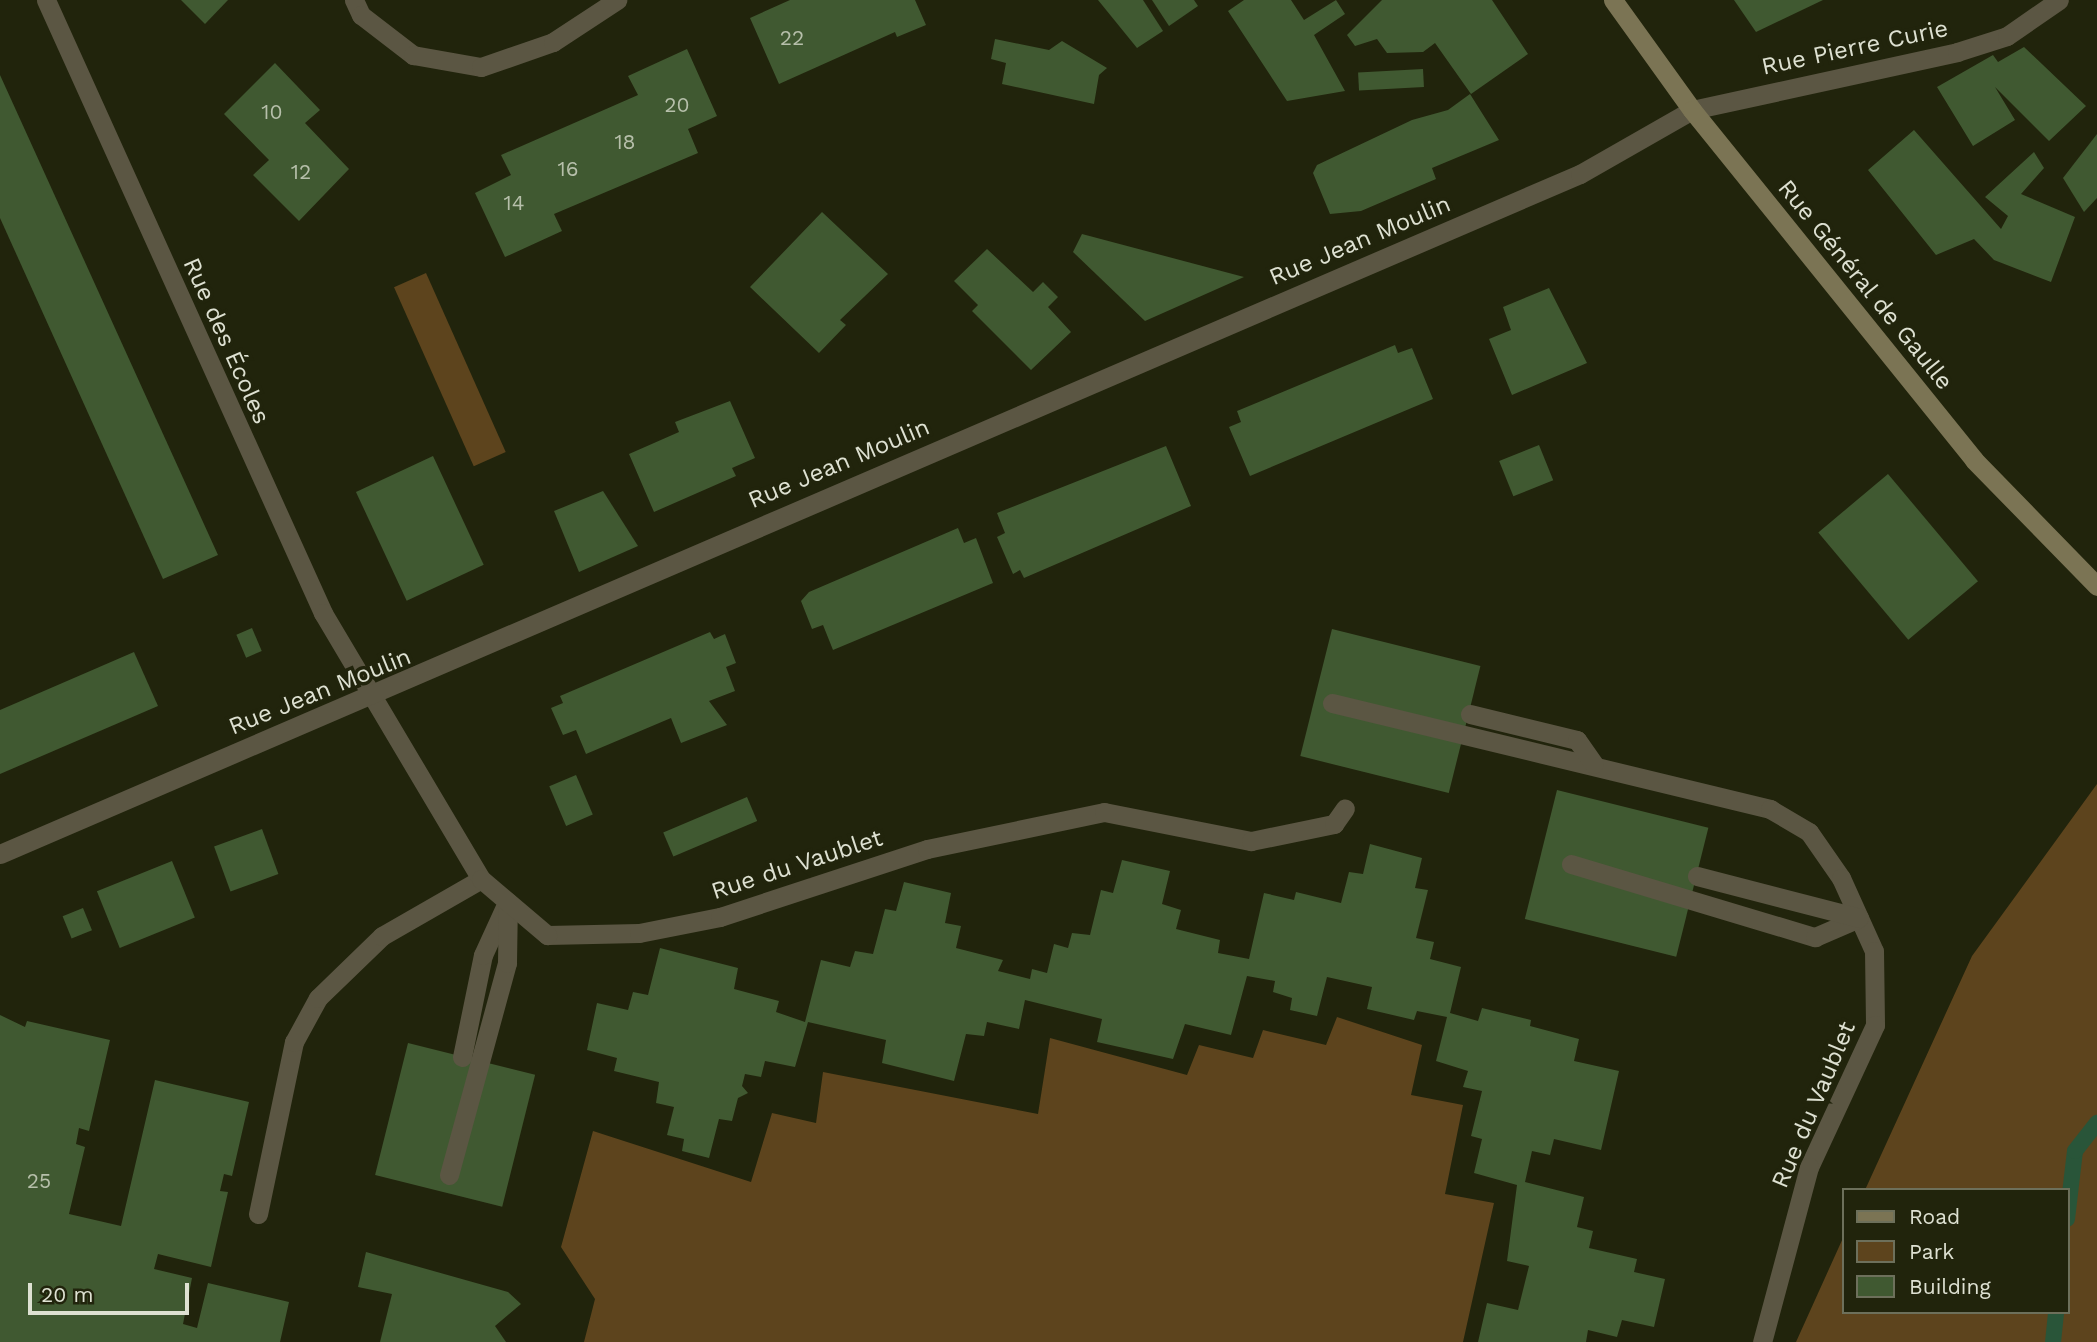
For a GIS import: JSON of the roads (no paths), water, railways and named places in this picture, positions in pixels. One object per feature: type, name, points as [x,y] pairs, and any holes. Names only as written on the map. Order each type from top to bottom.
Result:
[{"type":"main road","name":"Rue Général de Gaulle","points":[[1613,0],[1692,110],[1973,460],[2097,586]]},
{"type":"street","name":"Rue des Écoles","points":[[46,0],[323,613],[373,695]]},
{"type":"street","points":[[354,0],[361,15],[413,55],[481,67],[553,43],[617,0]]},
{"type":"street","name":"Rue Pierre Curie","points":[[1692,110],[1957,52],[2007,36],[2059,0]]},
{"type":"street","name":"Rue Jean Moulin","points":[[0,855],[1580,174],[1692,110]]},
{"type":"street","name":"Rue du Vaublet","points":[[373,695],[481,879],[547,935],[639,933],[720,917],[927,849],[1104,812],[1251,841],[1334,824],[1345,808]]},
{"type":"street","name":"Rue du Vaublet","points":[[1332,703],[1594,764],[1770,809],[1809,832],[1860,918],[1874,951],[1875,1025],[1809,1167],[1762,1342]]},
{"type":"street","points":[[1470,714],[1577,740],[1594,764]]},
{"type":"street","points":[[1571,864],[1815,937],[1860,918]]},
{"type":"street","points":[[1697,876],[1860,918]]},
{"type":"street","points":[[258,1214],[294,1042],[318,998],[382,936],[481,879]]},
{"type":"street","points":[[462,1056],[483,955],[508,902]]},
{"type":"street","points":[[449,1175],[506,963],[508,902]]},
{"type":"waterway","points":[[2069,1202],[2075,1151],[2097,1123]]},
{"type":"waterway","points":[[2053,1342],[2056,1314]]}]
